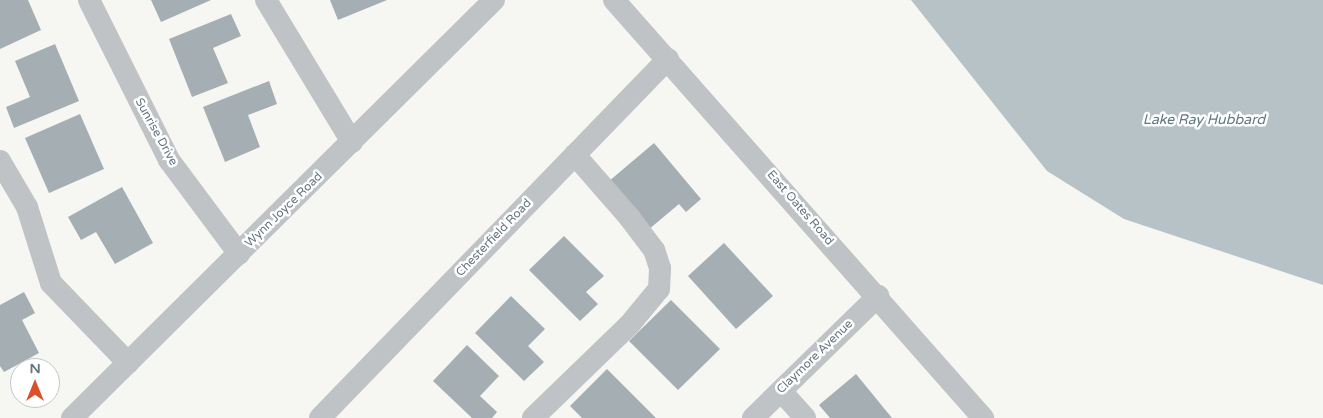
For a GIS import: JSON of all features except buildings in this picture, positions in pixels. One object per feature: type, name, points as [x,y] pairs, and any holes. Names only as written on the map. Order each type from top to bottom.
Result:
[{"type":"street","name":"Sunrise Drive","points":[[89,0],[169,160],[239,254]]},
{"type":"street","points":[[266,0],[352,142]]},
{"type":"street","name":"Wynn Joyce Road","points":[[72,418],[352,142],[469,9],[494,0]]},
{"type":"street","name":"East Oates Road","points":[[614,0],[878,296],[983,418]]},
{"type":"street","name":"Chesterfield Road","points":[[320,418],[668,59]]},
{"type":"street","points":[[533,418],[630,324],[659,289],[660,268],[654,250],[630,218],[575,155]]},
{"type":"street","points":[[0,161],[27,207],[51,283],[128,363]]},
{"type":"street","name":"Claymore Avenue","points":[[753,418],[878,296]]},
{"type":"street","points":[[781,391],[805,418]]},
{"type":"water","name":"Lake Ray Hubbard","points":[[911,0],[1323,0],[1323,285],[1124,219],[1047,171]]}]
